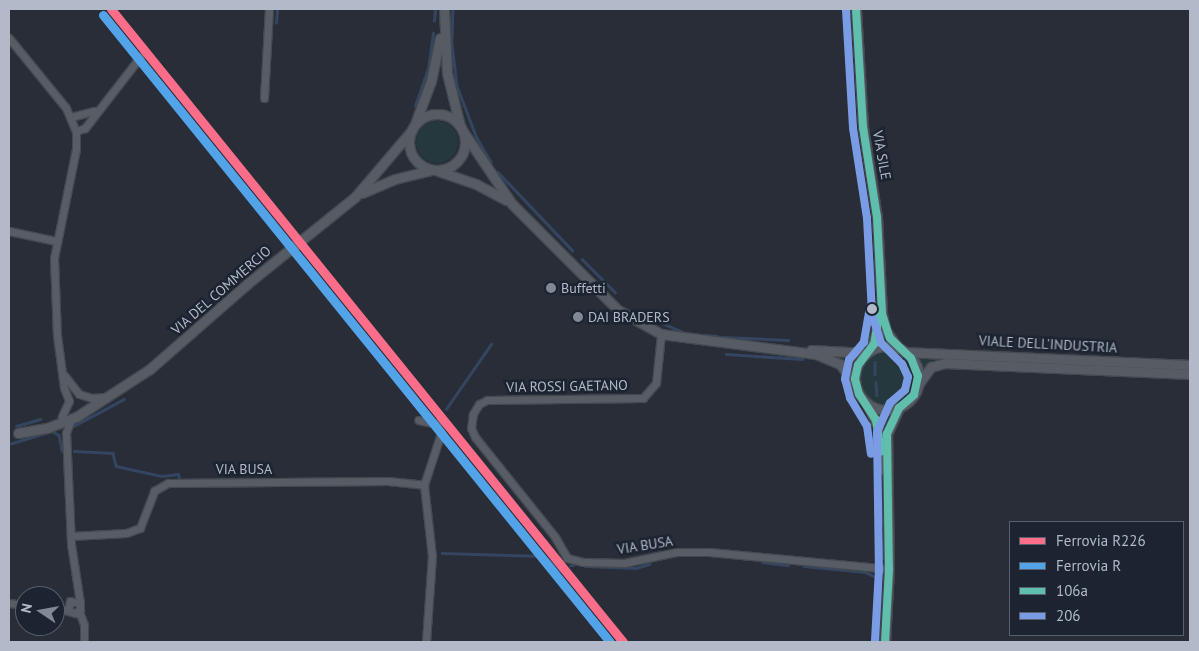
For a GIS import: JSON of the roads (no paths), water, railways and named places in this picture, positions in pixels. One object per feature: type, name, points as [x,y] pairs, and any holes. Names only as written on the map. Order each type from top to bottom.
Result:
[{"type":"street","points":[[264,98],[269,9]]},
{"type":"street","points":[[444,9],[432,77],[410,142],[412,153],[418,162],[434,170],[476,184],[512,204]]},
{"type":"street","name":"VIA SILE","points":[[856,9],[863,127],[877,217],[881,305],[886,331],[901,350]]},
{"type":"street","points":[[434,170],[449,168],[461,156],[465,146],[449,84],[443,23]]},
{"type":"street","points":[[10,41],[66,108],[76,131],[76,149],[56,241],[53,265],[56,323],[62,370],[70,401],[66,427],[71,536],[80,603],[79,612],[84,625],[84,642]]},
{"type":"street","points":[[76,131],[85,128],[97,110],[140,57]]},
{"type":"street","points":[[71,116],[97,110]]},
{"type":"street","points":[[413,129],[424,118],[439,114],[453,119],[512,204],[603,298],[661,334],[803,350],[869,352],[887,346],[901,350],[916,366],[917,386],[911,399],[899,408],[888,429],[889,570],[887,642]]},
{"type":"street","name":"VIA DEL COMMERCIO","points":[[13,434],[54,426],[110,395],[169,354],[247,284],[355,197],[413,129]]},
{"type":"street","name":"VIA DEL COMMERCIO","points":[[355,197],[395,179],[434,170]]},
{"type":"street","points":[[9,231],[56,241]]},
{"type":"street","name":"VIA SILE","points":[[869,352],[881,305]]},
{"type":"street","name":"VIA ROSSI GAETANO","points":[[471,428],[475,410],[487,400],[643,398],[656,383],[661,334]]},
{"type":"street","points":[[803,350],[837,362],[855,384],[878,427],[888,484]]},
{"type":"street","name":"VIALE DELL'INDUSTRIA","points":[[901,350],[1190,365]]},
{"type":"street","points":[[855,384],[858,365],[869,352]]},
{"type":"street","name":"VIALE DELL'INDUSTRIA","points":[[917,386],[931,367],[945,363],[1190,374]]},
{"type":"street","points":[[62,370],[70,386],[79,394],[93,398],[110,395]]},
{"type":"street","points":[[865,402],[879,409],[899,408]]},
{"type":"street","name":"VIA DEL COMMERCIO","points":[[13,434],[67,418]]},
{"type":"street","points":[[418,420],[437,424],[441,433],[424,485],[432,556],[426,642]]},
{"type":"street","points":[[54,426],[60,428],[67,441]]},
{"type":"street","name":"VIA BUSA","points":[[471,428],[475,436],[555,537],[567,558],[624,563],[676,552],[710,552],[889,570]]},
{"type":"street","name":"VIA BUSA","points":[[71,536],[126,533],[140,528],[154,490],[168,483],[388,481],[424,485]]},
{"type":"street","points":[[68,611],[75,576]]},
{"type":"street","points":[[65,603],[80,603]]},
{"type":"street","points":[[65,610],[79,612]]},
{"type":"waterway","points":[[276,23],[277,9]]},
{"type":"waterway","points":[[434,21],[435,9]]},
{"type":"waterway","points":[[453,9],[452,44],[457,86],[476,136],[491,162]]},
{"type":"waterway","points":[[849,15],[850,9]]},
{"type":"waterway","points":[[850,25],[851,54]]},
{"type":"waterway","points":[[415,106],[428,69],[433,33]]},
{"type":"waterway","points":[[851,62],[852,66]]},
{"type":"waterway","points":[[852,76],[852,128],[869,227],[874,280]]},
{"type":"waterway","points":[[498,172],[572,250]]},
{"type":"waterway","points":[[582,259],[615,292]]},
{"type":"waterway","points":[[641,314],[685,333]]},
{"type":"waterway","points":[[703,335],[717,336]]},
{"type":"waterway","points":[[723,337],[788,340]]},
{"type":"waterway","points":[[446,409],[491,344]]},
{"type":"waterway","points":[[726,354],[802,359]]},
{"type":"waterway","points":[[875,362],[875,374]]},
{"type":"waterway","points":[[876,382],[877,395]]},
{"type":"waterway","points":[[70,428],[124,399]]},
{"type":"waterway","points":[[16,426],[40,419]]},
{"type":"waterway","points":[[9,444],[52,431],[59,435],[62,451]]},
{"type":"waterway","points":[[74,451],[113,453],[116,466],[162,476],[178,474],[180,479]]},
{"type":"waterway","points":[[881,488],[882,523]]},
{"type":"waterway","points":[[882,559],[883,541]]},
{"type":"waterway","points":[[442,553],[544,556],[561,571]]},
{"type":"waterway","points":[[762,562],[788,565]]},
{"type":"waterway","points":[[585,566],[636,568],[649,564]]},
{"type":"waterway","points":[[804,566],[865,572],[878,578],[881,586],[880,642]]},
{"type":"rail line","name":"R226","points":[[111,9],[623,642]]},
{"type":"rail line","name":"R","points":[[103,15],[610,642]]},
{"type":"place","name":"Buffetti","points":[[551,288]]},
{"type":"place","name":"DAI BRADERS","points":[[578,317]]}]
